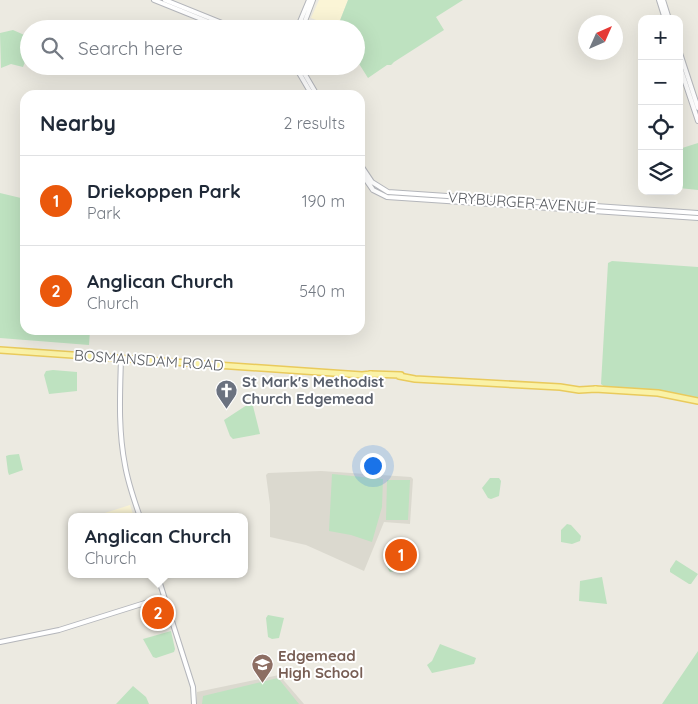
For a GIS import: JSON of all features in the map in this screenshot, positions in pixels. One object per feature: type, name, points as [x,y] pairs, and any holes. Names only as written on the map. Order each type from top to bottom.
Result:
[{"type":"main road","name":"BOSMANSDAM ROAD","points":[[0,350],[560,387],[579,390],[658,392],[698,401]]},
{"type":"street","points":[[154,0],[204,20]]},
{"type":"street","points":[[165,0],[214,20]]},
{"type":"street","points":[[301,20],[309,0]]},
{"type":"street","points":[[305,20],[313,0]]},
{"type":"street","points":[[659,0],[664,15]]},
{"type":"street","points":[[663,0],[668,15]]},
{"type":"street","points":[[682,60],[698,108]]},
{"type":"street","points":[[300,75],[309,90]]},
{"type":"street","points":[[305,75],[314,90]]},
{"type":"street","points":[[683,76],[698,121]]},
{"type":"street","name":"VRYBURGER AVENUE","points":[[365,172],[372,182],[380,189],[388,192],[698,213]]},
{"type":"street","name":"VRYBURGER AVENUE","points":[[365,178],[372,189],[380,195],[387,197],[698,218]]},
{"type":"street","points":[[121,358],[119,408],[123,456],[139,513]]},
{"type":"street","points":[[158,578],[193,687],[194,704]]},
{"type":"street","points":[[0,642],[59,630],[164,597]]},
{"type":"shaded area","points":[[319,0],[348,0],[340,20],[316,20],[311,18]]},
{"type":"shaded area","points":[[321,471],[411,477],[413,479],[410,524],[384,522],[364,571],[306,545],[270,537],[270,505],[266,475],[268,473]]},
{"type":"shaded area","points":[[130,505],[133,513],[105,513]]},
{"type":"shaded area","name":"Edgemead High School","points":[[279,675],[304,704],[197,704],[197,692]]},
{"type":"green space","points":[[348,0],[463,0],[436,17],[444,30],[368,78],[365,73],[365,20],[340,20]]},
{"type":"green space","points":[[13,30],[20,33],[20,66],[11,64],[1,68],[0,33]]},
{"type":"green space","points":[[698,143],[698,190],[683,188],[683,148]]},
{"type":"green space","points":[[0,193],[20,198],[20,335],[90,335],[89,345],[0,338]]},
{"type":"green space","points":[[612,261],[698,267],[698,399],[666,392],[606,388],[601,384],[608,263]]},
{"type":"green space","points":[[46,371],[77,372],[77,391],[49,394],[44,375]]},
{"type":"green space","points":[[250,403],[253,406],[260,434],[233,439],[224,420]]},
{"type":"green space","points":[[19,454],[23,470],[9,475],[6,456]]},
{"type":"green space","points":[[332,474],[383,479],[382,507],[372,542],[351,535],[329,531]]},
{"type":"green space","points":[[490,478],[499,478],[501,481],[499,496],[491,499],[488,498],[482,488]]},
{"type":"green space","points":[[387,480],[410,480],[408,520],[386,520]]},
{"type":"green space","points":[[567,524],[571,525],[581,536],[580,541],[572,544],[561,542],[561,530]]},
{"type":"green space","points":[[402,543],[410,546],[413,568],[390,572],[387,563],[388,557],[392,548],[398,548]]},
{"type":"green space","points":[[676,560],[698,574],[691,584],[670,572]]},
{"type":"green space","points":[[602,577],[607,604],[579,601],[580,581]]},
{"type":"green space","points":[[268,615],[284,618],[279,638],[272,639],[268,637],[266,618]]},
{"type":"green space","points":[[171,631],[174,652],[156,658],[153,657],[143,639]]},
{"type":"green space","points":[[440,644],[476,658],[474,664],[432,673],[427,665],[432,661]]},
{"type":"green space","points":[[698,651],[698,704],[662,704]]},
{"type":"green space","name":"Edgemead High School","points":[[278,678],[299,704],[202,704],[203,696]]},
{"type":"green space","points":[[133,686],[146,697],[149,704],[116,704]]},
{"type":"place","name":"St Mark's Methodist Church Edgemead","points":[[226,409]]},
{"type":"place","name":"Driekoppen Park","points":[[401,555]]},
{"type":"place","name":"Anglican Church","points":[[158,613]]},
{"type":"place","name":"Edgemead High School","points":[[262,683]]}]
